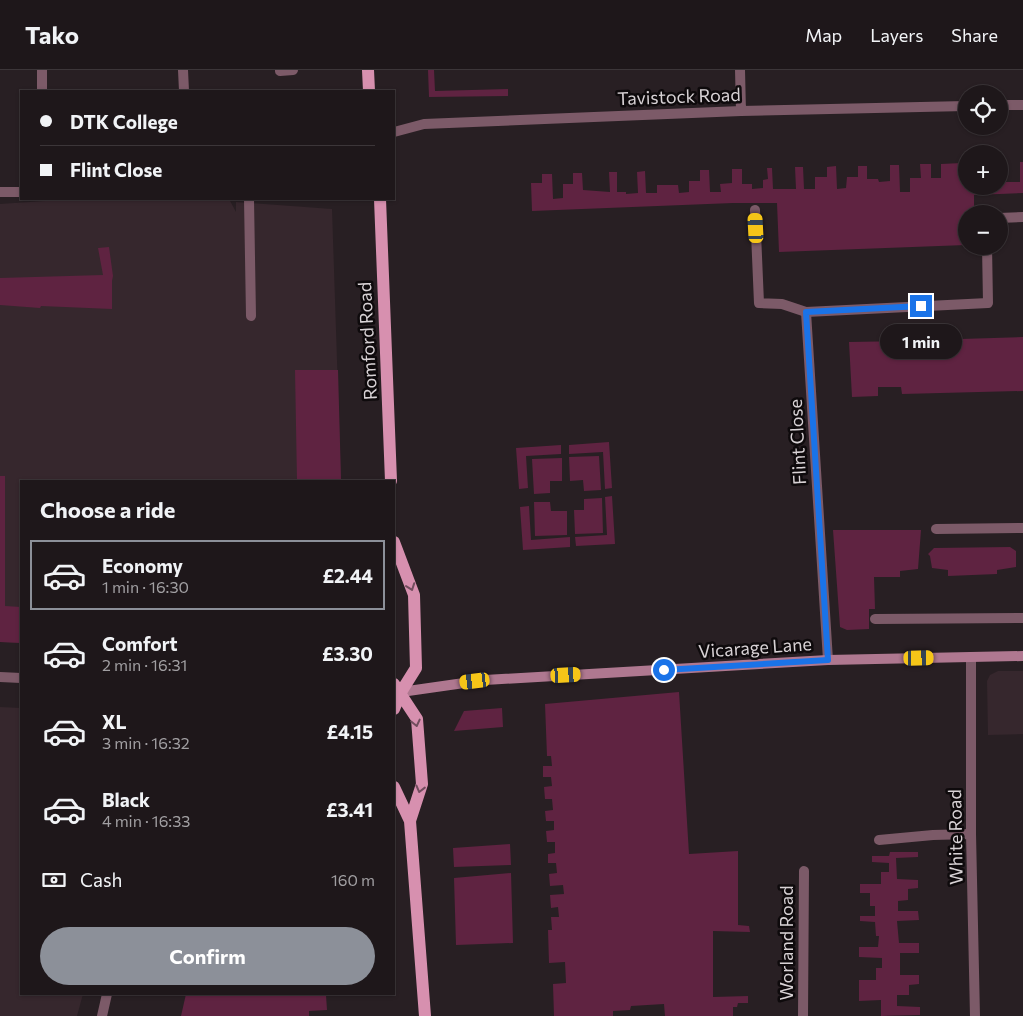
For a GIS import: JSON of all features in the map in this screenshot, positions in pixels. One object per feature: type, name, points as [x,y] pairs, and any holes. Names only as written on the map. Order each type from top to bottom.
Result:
[{"type":"main road","points":[[368,70],[369,90]]},
{"type":"main road","name":"Romford Road","points":[[380,200],[391,480]]},
{"type":"main road","points":[[395,545],[414,595],[416,668],[396,690],[417,719],[422,784],[410,821]]},
{"type":"main road","name":"Vicarage Lane","points":[[396,690],[485,680],[828,660],[1023,656]]},
{"type":"main road","points":[[395,789],[410,821],[425,1016]]},
{"type":"street","points":[[42,70],[42,90]]},
{"type":"street","points":[[183,70],[184,90]]},
{"type":"street","points":[[280,71],[293,70]]},
{"type":"street","points":[[740,70],[741,111]]},
{"type":"street","points":[[1008,105],[1023,105]]},
{"type":"street","name":"Tavistock Road","points":[[395,132],[424,124],[741,111],[958,106]]},
{"type":"street","points":[[0,192],[20,192]]},
{"type":"street","points":[[249,200],[251,316]]},
{"type":"street","points":[[755,210],[759,304],[782,304],[806,312],[988,303],[987,255]]},
{"type":"street","points":[[1008,218],[1023,217]]},
{"type":"street","name":"Flint Close","points":[[806,312],[828,660]]},
{"type":"street","points":[[936,529],[1023,528]]},
{"type":"street","points":[[875,620],[1023,618]]},
{"type":"street","name":"White Road","points":[[971,657],[971,834],[975,1016]]},
{"type":"street","points":[[0,677],[20,678]]},
{"type":"street","points":[[879,840],[971,834]]},
{"type":"street","name":"Worland Road","points":[[803,1016],[804,871]]},
{"type":"street","points":[[102,1016],[107,995]]},
{"type":"shaded area","points":[[428,70],[434,70],[435,91],[508,89],[508,96],[429,97]]},
{"type":"shaded area","points":[[1020,162],[1023,162],[1023,193],[1008,194],[1008,182],[1020,182]]},
{"type":"shaded area","points":[[958,163],[958,195],[974,195],[974,205],[958,205],[958,245],[779,252],[777,203],[532,211],[531,183],[542,183],[542,174],[552,174],[553,199],[563,198],[563,184],[573,184],[573,173],[582,173],[583,190],[610,192],[609,172],[617,172],[617,192],[626,192],[626,194],[638,193],[637,172],[645,171],[646,193],[657,193],[657,185],[678,185],[679,193],[689,192],[689,181],[700,181],[700,170],[709,170],[710,192],[721,192],[720,184],[732,183],[732,169],[742,169],[742,184],[752,184],[752,189],[763,188],[763,180],[768,179],[767,168],[772,168],[773,189],[796,189],[795,167],[803,167],[804,189],[815,189],[815,177],[827,177],[827,167],[836,166],[837,189],[846,188],[847,177],[858,177],[858,166],[867,166],[867,179],[878,179],[879,182],[890,181],[890,165],[899,165],[900,192],[910,192],[910,178],[921,178],[920,164],[931,164],[931,178],[941,178],[941,164]]},
{"type":"shaded area","points":[[59,200],[230,200],[236,212],[236,202],[332,209],[341,480],[20,480],[20,643],[0,642],[0,204]]},
{"type":"shaded area","points":[[109,247],[113,276],[112,309],[41,306],[40,308],[0,305],[0,278],[103,275],[98,248]]},
{"type":"shaded area","points":[[1023,337],[1023,391],[902,394],[901,387],[878,387],[878,396],[852,397],[849,342],[907,341],[908,358],[929,358],[928,340]]},
{"type":"shaded area","points":[[295,370],[338,370],[341,480],[297,480]]},
{"type":"shaded area","points":[[609,442],[612,488],[605,489],[603,452],[569,454],[569,445]]},
{"type":"shaded area","points":[[561,445],[561,454],[526,456],[528,488],[519,489],[516,448]]},
{"type":"shaded area","points":[[599,456],[601,490],[584,491],[583,480],[570,481],[569,457]]},
{"type":"shaded area","points":[[562,458],[562,481],[550,481],[550,493],[534,494],[532,459]]},
{"type":"shaded area","points":[[0,476],[5,476],[5,606],[20,607],[20,643],[0,642]]},
{"type":"shaded area","points":[[612,496],[615,544],[576,546],[575,537],[607,535],[605,497]]},
{"type":"shaded area","points":[[602,498],[603,533],[575,534],[574,510],[584,510],[584,499]]},
{"type":"shaded area","points":[[534,502],[550,502],[551,511],[567,511],[567,535],[535,536]]},
{"type":"shaded area","points":[[529,506],[531,540],[570,537],[570,547],[523,550],[520,507]]},
{"type":"shaded area","points":[[833,530],[921,530],[918,569],[900,571],[900,577],[874,577],[875,609],[869,609],[869,629],[847,630],[840,627]]},
{"type":"shaded area","points":[[1010,547],[1016,551],[1016,567],[997,570],[997,574],[948,576],[948,570],[932,568],[928,554],[934,548]]},
{"type":"shaded area","points":[[998,671],[1023,671],[1023,734],[988,735],[987,681],[990,675]]},
{"type":"shaded area","points":[[679,692],[689,854],[738,851],[738,925],[749,926],[750,932],[713,931],[713,997],[748,996],[748,1003],[738,1003],[737,1007],[733,1007],[733,1016],[665,1016],[664,1004],[631,1006],[630,1010],[613,1011],[613,1016],[554,1016],[553,984],[566,983],[565,962],[549,963],[548,930],[552,930],[551,917],[559,917],[558,907],[551,908],[550,895],[564,894],[563,885],[550,886],[549,874],[557,873],[556,863],[548,863],[548,854],[555,853],[555,842],[547,842],[546,831],[554,830],[554,821],[546,821],[545,811],[553,810],[552,799],[545,799],[544,787],[552,786],[551,777],[543,777],[543,766],[552,766],[551,756],[547,756],[545,704]]},
{"type":"shaded area","points":[[0,707],[20,708],[20,995],[83,995],[77,1016],[0,1016]]},
{"type":"shaded area","points":[[502,708],[503,727],[454,731],[464,711]]},
{"type":"shaded area","points":[[510,844],[511,865],[454,867],[453,848]]},
{"type":"shaded area","points":[[890,852],[918,852],[918,857],[896,858],[897,879],[918,880],[918,888],[908,889],[908,900],[898,901],[898,911],[918,911],[919,920],[897,921],[899,943],[919,943],[919,953],[900,953],[900,975],[919,975],[919,984],[909,985],[909,995],[897,995],[897,1006],[920,1007],[920,1015],[881,1016],[881,1000],[859,1001],[859,980],[876,980],[876,968],[882,968],[882,958],[859,957],[859,947],[878,947],[879,936],[876,936],[875,922],[860,921],[860,916],[875,916],[875,906],[870,906],[870,893],[860,893],[860,884],[881,884],[881,872],[889,872],[889,863],[872,862],[872,856],[889,856]]},
{"type":"shaded area","points":[[511,873],[513,943],[456,945],[454,878]]},
{"type":"shaded area","points":[[186,995],[326,995],[327,1010],[309,1011],[309,1016],[181,1016]]},
{"type":"route","points":[[664,670],[828,660],[806,312],[921,306]]}]
